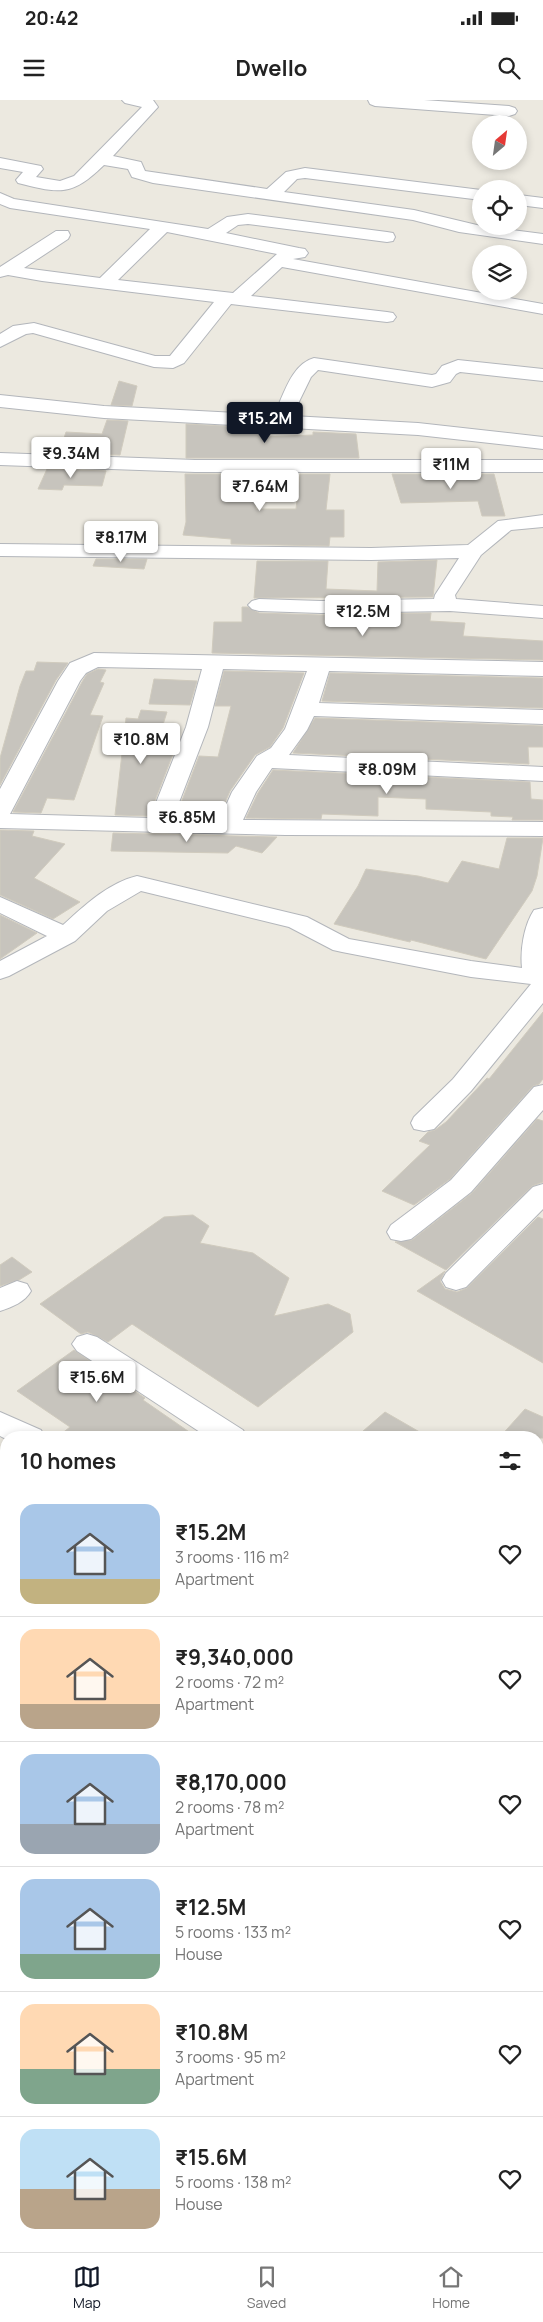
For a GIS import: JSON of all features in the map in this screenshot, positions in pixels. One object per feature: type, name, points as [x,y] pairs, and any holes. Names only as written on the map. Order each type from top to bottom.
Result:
[{"type":"street","points":[[24,180],[60,186],[69,185],[80,179],[150,107],[147,103],[130,100]]},
{"type":"street","points":[[375,101],[508,111]]},
{"type":"street","points":[[100,159],[135,165],[138,174],[147,177],[409,214],[459,226],[543,239]]},
{"type":"street","points":[[0,163],[35,169],[0,198],[10,203],[212,234],[299,253],[472,281]]},
{"type":"street","points":[[272,194],[292,175],[304,173],[472,194]]},
{"type":"street","points":[[527,201],[543,203]]},
{"type":"street","points":[[374,250],[409,214]]},
{"type":"street","points":[[212,234],[234,221],[248,218],[387,237]]},
{"type":"street","points":[[105,283],[131,255],[163,226]]},
{"type":"street","points":[[4,271],[62,235]]},
{"type":"street","points":[[459,238],[543,251]]},
{"type":"street","points":[[0,342],[23,328],[34,328],[154,361],[173,362],[178,359],[231,299],[288,254],[299,253]]},
{"type":"street","points":[[278,261],[543,309]]},
{"type":"street","points":[[4,271],[387,317]]},
{"type":"street","points":[[527,289],[543,292]]},
{"type":"street","points":[[280,422],[303,374],[314,364],[432,381],[443,378],[449,370],[458,366],[543,375]]},
{"type":"street","points":[[0,401],[104,412],[418,429],[543,443]]},
{"type":"street","points":[[0,458],[195,466],[543,466]]},
{"type":"street","points":[[450,605],[445,600],[445,595],[473,551],[505,525],[543,520]]},
{"type":"street","points":[[0,550],[370,554],[473,551]]},
{"type":"street","points":[[259,605],[321,607],[450,605],[543,612]]},
{"type":"street","points":[[0,811],[68,681],[85,663],[107,660],[543,669]]},
{"type":"street","points":[[159,825],[197,727],[214,663]]},
{"type":"street","points":[[229,825],[244,792],[265,761],[279,752],[296,730],[320,665]]},
{"type":"street","points":[[305,709],[543,716]]},
{"type":"street","points":[[265,761],[444,771],[543,774]]},
{"type":"street","points":[[0,821],[229,825],[286,828],[543,829]]},
{"type":"street","points":[[0,971],[66,936],[98,906],[138,883],[298,922],[342,945],[541,982]]},
{"type":"street","points":[[0,904],[66,936]]},
{"type":"street","points":[[541,982],[534,955],[543,914]]},
{"type":"street","points":[[424,1123],[462,1085],[541,982]]},
{"type":"street","points":[[401,1232],[461,1186],[543,1093]]},
{"type":"street","points":[[456,1280],[543,1193]]},
{"type":"street","points":[[87,1344],[221,1431]]},
{"type":"street","points":[[0,1422],[17,1431]]},
{"type":"building","points":[[119,381],[137,386],[132,406],[111,405]]},
{"type":"building","points":[[107,420],[128,421],[120,455],[54,453],[59,441],[63,441],[66,432],[102,434]]},
{"type":"building","points":[[186,424],[262,428],[263,437],[313,435],[313,432],[356,434],[359,458],[186,458]]},
{"type":"building","points":[[47,469],[106,471],[102,486],[64,485],[62,490],[38,489]]},
{"type":"building","points":[[185,474],[253,474],[256,509],[296,509],[300,474],[330,474],[326,510],[344,510],[344,537],[330,537],[329,546],[231,544],[231,539],[183,535],[186,522]]},
{"type":"building","points":[[392,474],[494,474],[505,516],[482,516],[478,501],[401,503]]},
{"type":"building","points":[[104,535],[154,537],[152,544],[102,543]]},
{"type":"building","points":[[96,559],[147,559],[144,569],[93,566]]},
{"type":"building","points":[[437,560],[433,597],[254,598],[257,561],[328,561],[326,589],[377,591],[378,562]]},
{"type":"building","points":[[242,607],[248,607],[259,613],[321,615],[431,613],[430,621],[465,623],[463,636],[543,641],[543,660],[212,653],[214,622],[242,622]]},
{"type":"building","points":[[37,662],[68,663],[56,680],[0,785],[0,758],[20,686],[26,671],[34,671]]},
{"type":"building","points":[[98,669],[106,670],[100,682],[104,683],[90,715],[103,716],[74,800],[47,798],[41,813],[13,812],[82,682],[87,674]]},
{"type":"building","points":[[224,671],[304,673],[283,728],[270,747],[255,755],[230,791],[219,817],[176,816],[199,756],[218,757],[231,706],[215,706]]},
{"type":"building","points":[[330,673],[543,678],[543,708],[322,701]]},
{"type":"building","points":[[154,679],[197,681],[190,705],[149,704]]},
{"type":"building","points":[[141,710],[167,712],[154,753],[173,754],[149,816],[115,815],[126,718],[138,719]]},
{"type":"building","points":[[315,718],[543,726],[543,747],[528,747],[529,764],[293,753]]},
{"type":"building","points":[[273,770],[530,782],[531,799],[543,800],[543,820],[512,820],[513,817],[491,816],[491,812],[426,809],[426,799],[378,797],[378,816],[322,814],[321,819],[246,818],[258,793]]},
{"type":"building","points":[[0,830],[34,831],[32,836],[65,844],[34,878],[80,902],[53,919],[0,895]]},
{"type":"building","points":[[113,833],[277,837],[262,853],[236,846],[228,853],[111,851]]},
{"type":"building","points":[[507,838],[543,838],[537,876],[532,891],[486,959],[411,940],[410,942],[334,924],[358,886],[366,869],[418,876],[448,883],[462,861],[499,869]]},
{"type":"building","points":[[0,915],[37,933],[0,959]]},
{"type":"building","points":[[543,1012],[543,1079],[539,1084],[533,1086],[450,1179],[414,1205],[382,1191],[430,1145],[419,1141],[428,1132],[435,1130],[446,1122],[487,1078],[489,1079]]},
{"type":"building","points":[[537,1119],[543,1121],[543,1182],[532,1186],[446,1270],[395,1242],[412,1240],[472,1193]]},
{"type":"building","points":[[193,1215],[209,1226],[200,1243],[253,1253],[289,1278],[274,1316],[328,1304],[350,1314],[353,1332],[258,1407],[132,1324],[108,1342],[88,1332],[81,1334],[40,1304],[164,1217]]},
{"type":"building","points":[[538,1217],[543,1219],[543,1363],[417,1291],[445,1271],[440,1281],[445,1289],[457,1292],[467,1288]]},
{"type":"building","points":[[12,1257],[32,1272],[19,1280],[0,1286],[0,1265]]},
{"type":"building","points":[[74,1350],[145,1398],[143,1400],[188,1431],[65,1431],[70,1427],[17,1391]]},
{"type":"building","points":[[525,1409],[543,1417],[543,1431],[505,1431]]},
{"type":"building","points":[[385,1412],[418,1431],[363,1431]]}]
